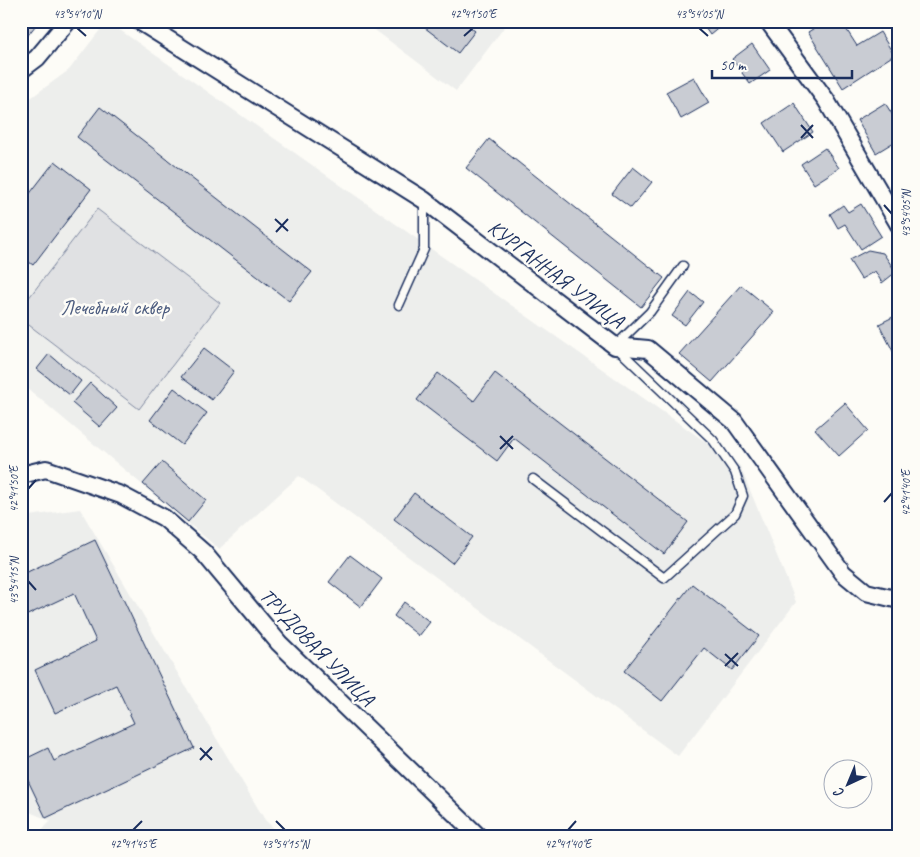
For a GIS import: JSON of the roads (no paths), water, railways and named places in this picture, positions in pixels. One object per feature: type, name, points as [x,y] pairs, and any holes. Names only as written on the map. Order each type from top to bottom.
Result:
[{"type":"street","points":[[21,70],[37,58],[68,21]]},
{"type":"street","name":"КУРГАННАЯ УЛИЦА","points":[[138,21],[424,200],[615,346],[648,349],[734,421],[843,573],[866,592],[899,600]]},
{"type":"street","points":[[768,21],[826,100],[899,225]]},
{"type":"street","name":"ТРУДОВАЯ УЛИЦА","points":[[21,475],[46,469],[121,495],[164,518],[203,552],[279,643],[478,836]]},
{"type":"lane","points":[[399,305],[424,248],[424,200]]},
{"type":"lane","points":[[534,479],[664,578],[735,514],[743,496],[735,472],[713,440],[615,346],[650,312],[683,266]]},
{"type":"park label","name":"Лечебный сквер","points":[[115,307]]}]
